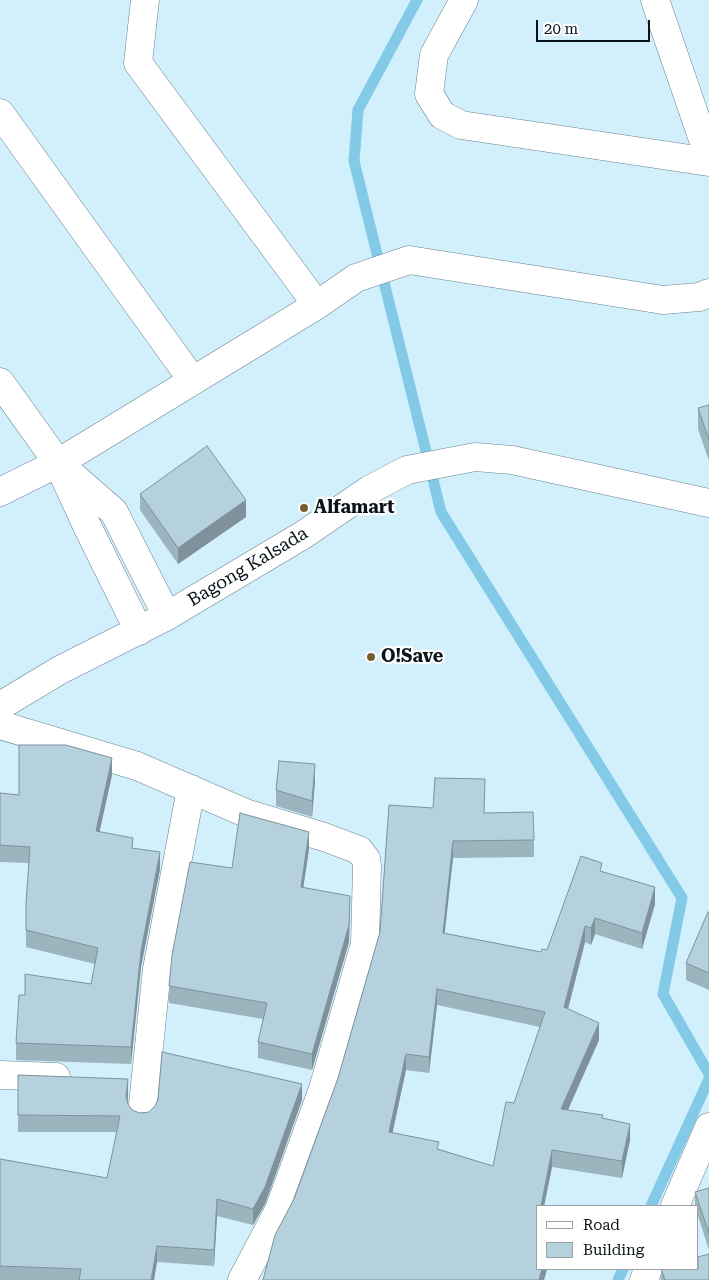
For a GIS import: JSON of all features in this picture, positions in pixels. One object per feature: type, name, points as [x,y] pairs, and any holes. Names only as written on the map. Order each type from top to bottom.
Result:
[{"type":"street","points":[[146,0],[138,62],[317,305]]},
{"type":"street","points":[[464,0],[434,56],[429,94],[442,115],[461,125],[709,162]]},
{"type":"street","points":[[655,0],[709,157]]},
{"type":"street","points":[[0,114],[193,381]]},
{"type":"street","points":[[0,492],[58,463],[317,305],[356,278],[409,260],[663,300],[699,297],[709,293]]},
{"type":"street","points":[[0,382],[58,463],[86,526],[139,631]]},
{"type":"street","name":"Bagong Kalsada","points":[[0,706],[60,670],[167,616],[303,535],[370,490],[407,470],[475,457],[512,460],[709,504]]},
{"type":"street","points":[[58,463],[114,512],[167,616]]},
{"type":"street","points":[[0,725],[137,766],[248,814],[360,850],[366,859],[365,944],[324,1089],[279,1210],[242,1280]]},
{"type":"street","points":[[142,1114],[135,1079],[158,1051],[158,969],[191,789]]},
{"type":"street","points":[[0,1076],[77,1078]]},
{"type":"street","points":[[294,1082],[324,1089]]},
{"type":"street","points":[[675,1205],[709,1127]]},
{"type":"building","points":[[709,405],[709,440],[698,408]]},
{"type":"building","points":[[207,446],[246,500],[178,548],[140,494]]},
{"type":"building","points":[[19,745],[66,745],[112,758],[96,831],[133,838],[132,848],[160,852],[141,951],[131,1047],[16,1043],[19,995],[25,995],[25,974],[91,984],[98,948],[26,930],[30,847],[0,845],[0,793],[19,795]]},
{"type":"building","points":[[279,761],[315,764],[312,801],[276,790]]},
{"type":"building","points":[[435,778],[485,779],[484,813],[533,812],[534,840],[453,841],[443,933],[541,952],[542,949],[547,950],[581,856],[602,863],[600,871],[655,887],[642,933],[595,918],[591,928],[585,926],[564,1007],[599,1023],[561,1109],[603,1115],[602,1118],[630,1124],[622,1161],[552,1150],[541,1205],[536,1205],[536,1270],[542,1270],[539,1280],[263,1280],[275,1235],[294,1199],[338,1078],[380,932],[389,805],[433,808]],"holes":[[[437,989],[545,1012],[514,1103],[506,1102],[493,1166],[437,1149],[439,1142],[389,1132],[406,1054],[429,1057]]]},
{"type":"building","points":[[240,813],[309,832],[301,887],[350,896],[349,925],[312,1054],[258,1042],[267,1003],[169,986],[172,955],[190,862],[232,868]]},
{"type":"building","points":[[709,913],[709,973],[686,963]]},
{"type":"building","points":[[162,1052],[302,1084],[265,1187],[253,1209],[217,1199],[214,1250],[157,1246],[151,1280],[79,1280],[81,1269],[0,1266],[0,1159],[107,1178],[120,1116],[18,1115],[18,1075],[128,1079],[126,1096],[128,1104],[132,1110],[140,1113],[149,1112],[155,1106],[158,1099]]},
{"type":"building","points":[[709,1188],[709,1233],[695,1192]]},
{"type":"building","points":[[709,1254],[709,1280],[665,1280],[661,1270],[699,1270],[699,1257]]},
{"type":"waterway","points":[[417,0],[358,110],[354,161],[441,512],[682,898],[663,994],[709,1074]]},
{"type":"waterway","points":[[651,1205],[709,1079]]},
{"type":"waterway","points":[[618,1280],[623,1270]]},
{"type":"place","name":"Alfamart","points":[[304,508]]},
{"type":"place","name":"O!Save","points":[[371,657]]}]
